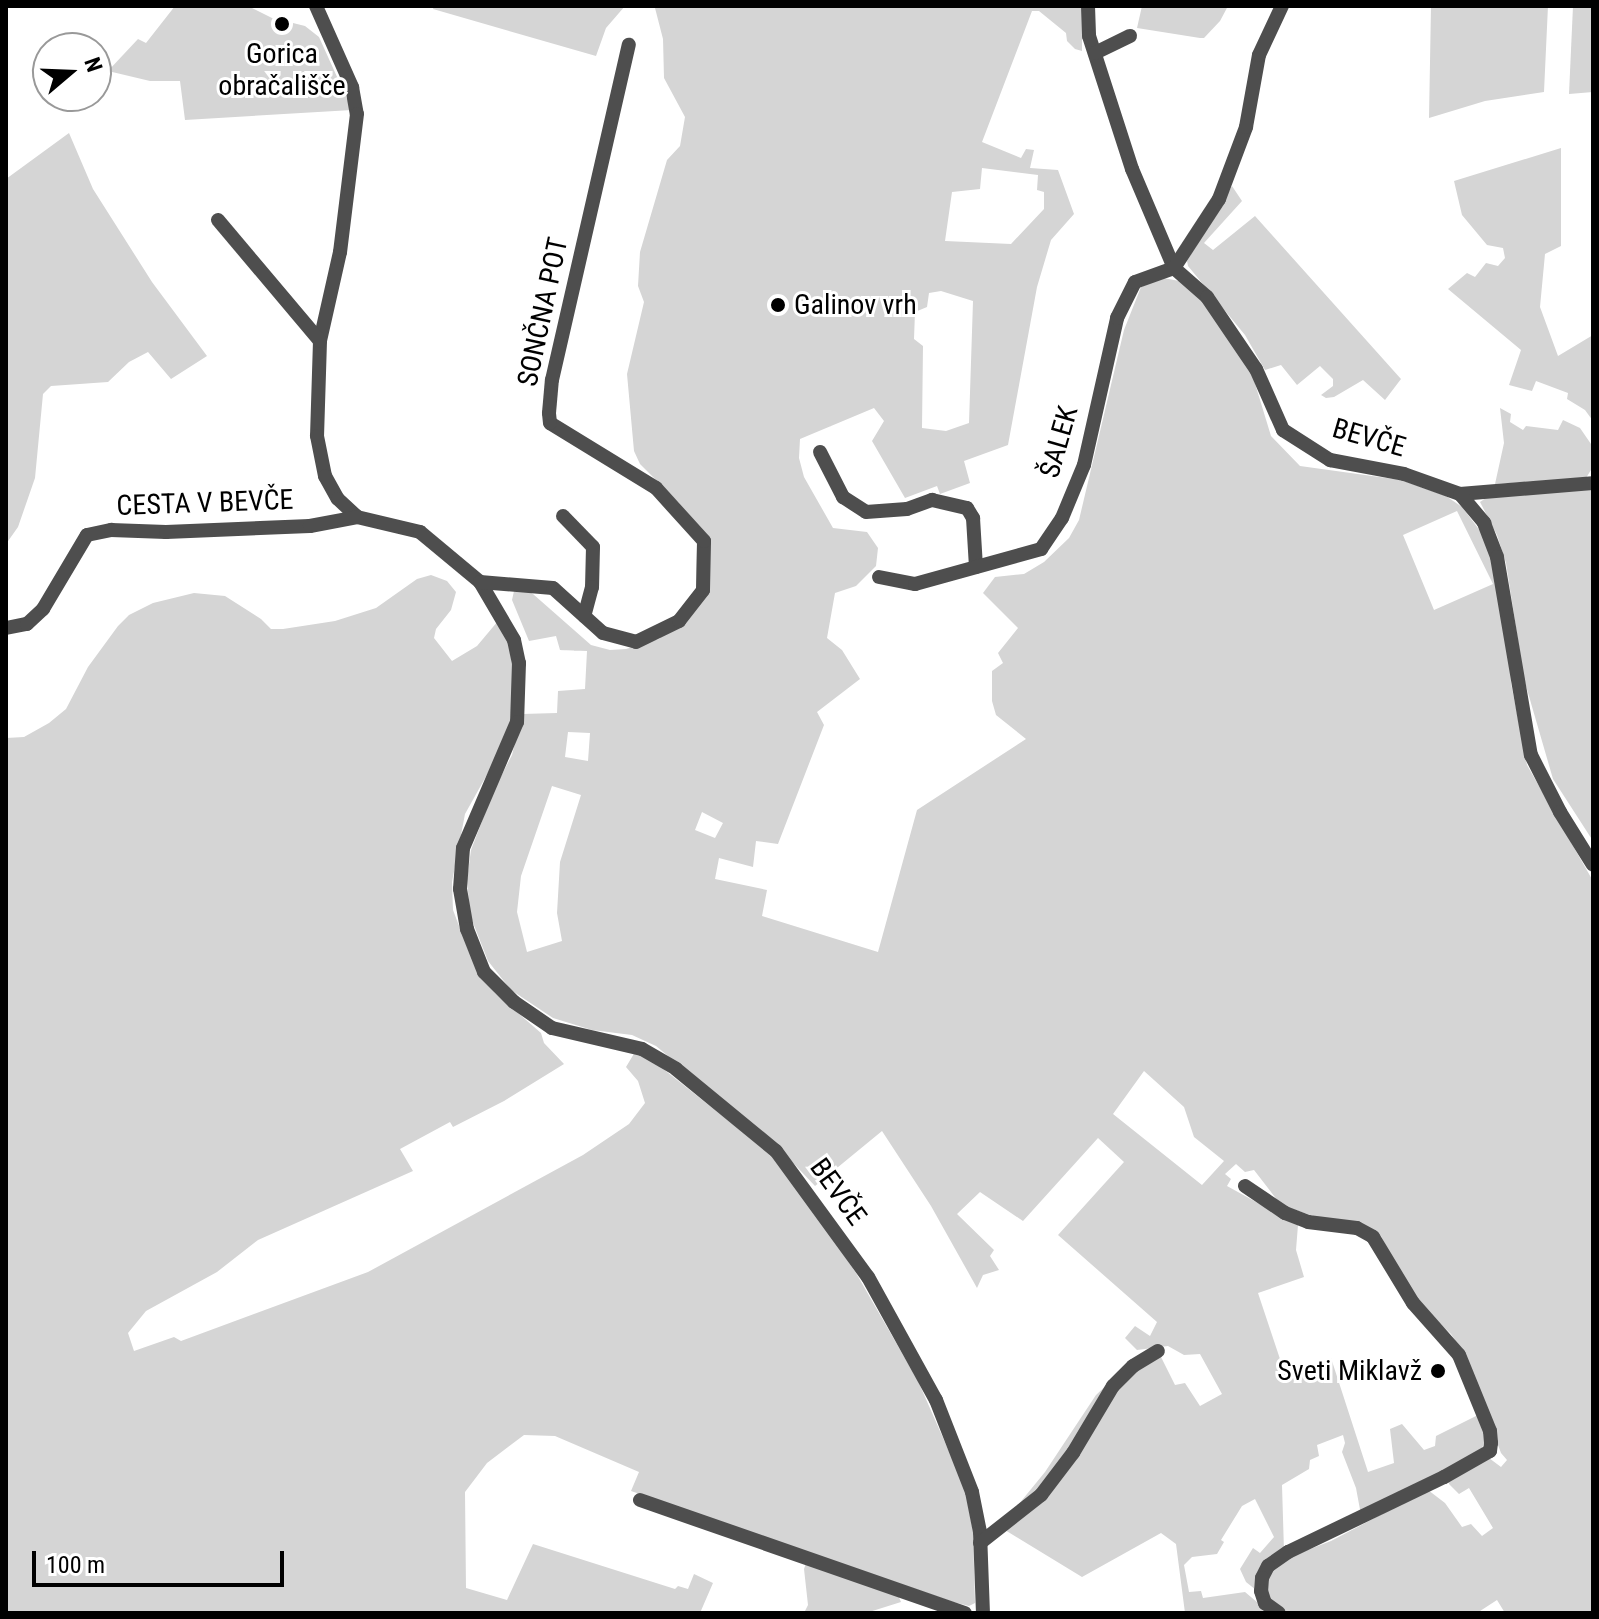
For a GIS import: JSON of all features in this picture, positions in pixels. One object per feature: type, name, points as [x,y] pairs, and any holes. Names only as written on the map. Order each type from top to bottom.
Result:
[{"type":"street","name":"CESTA V BEVČE","points":[[316,6],[352,87],[357,114],[340,252],[320,341],[317,436],[325,476],[338,499],[357,517]]},
{"type":"street","points":[[1088,6],[1089,36],[1132,169],[1174,268]]},
{"type":"street","points":[[1174,268],[1219,199],[1246,127],[1259,55],[1282,6]]},
{"type":"street","points":[[1095,53],[1130,36]]},
{"type":"street","name":"SONČNA POT","points":[[480,582],[553,588],[603,633],[636,642],[679,621],[703,590],[704,541],[656,488],[550,423],[552,380],[629,45]]},
{"type":"street","points":[[218,220],[320,341]]},
{"type":"street","name":"ŠALEK","points":[[879,577],[915,584],[1041,549],[1062,518],[1084,465],[1117,318],[1135,282],[1174,268]]},
{"type":"street","name":"BEVČE","points":[[1174,268],[1207,297],[1256,369],[1283,430],[1330,460],[1404,474],[1460,494],[1593,483]]},
{"type":"street","points":[[820,452],[843,497],[866,512],[907,509],[932,500],[967,508],[973,518],[976,567]]},
{"type":"street","points":[[1460,494],[1484,523],[1497,557],[1531,755],[1560,812],[1593,865]]},
{"type":"street","points":[[563,516],[593,547],[592,587],[584,616]]},
{"type":"street","name":"CESTA V BEVČE","points":[[6,628],[27,624],[43,609],[87,535],[111,530],[166,532],[310,526],[357,517],[420,532],[480,582],[514,640],[519,663],[517,722],[463,848],[460,889],[467,929],[484,972],[514,1002]]},
{"type":"street","name":"BEVČE","points":[[514,1002],[552,1028],[642,1049],[676,1069],[776,1151],[868,1277],[936,1400],[972,1492],[980,1543],[983,1613]]},
{"type":"street","points":[[1245,1186],[1285,1213],[1308,1222],[1357,1228],[1373,1237],[1413,1303],[1459,1355],[1490,1431],[1490,1451],[1395,1503],[1288,1552],[1268,1566],[1262,1578],[1261,1591],[1265,1603],[1279,1613]]},
{"type":"street","points":[[980,1543],[1041,1495],[1073,1453],[1113,1386],[1133,1366],[1158,1351]]},
{"type":"street","points":[[640,1500],[965,1613]]},
{"type":"shaded area","points":[[175,6],[248,6],[276,20],[274,29],[289,32],[293,23],[305,26],[319,37],[352,110],[185,120],[180,81],[150,81],[112,72],[112,67],[138,39],[146,43]]},
{"type":"shaded area","points":[[434,6],[625,6],[606,28],[596,56],[433,9]]},
{"type":"shaded area","points":[[626,6],[1082,6],[1082,51],[1075,49],[1067,41],[1066,33],[1039,11],[1032,11],[982,142],[1021,158],[1026,149],[1034,150],[1030,168],[1058,170],[1074,214],[1051,240],[1037,287],[1008,445],[964,461],[970,483],[940,494],[937,486],[905,498],[872,441],[884,421],[874,408],[800,439],[799,458],[804,477],[833,528],[867,532],[878,548],[876,566],[856,586],[835,593],[827,638],[842,650],[860,679],[817,712],[824,725],[778,844],[756,841],[753,867],[719,858],[715,879],[767,890],[762,916],[878,952],[917,810],[1026,739],[996,715],[992,701],[992,671],[1003,663],[998,653],[1018,628],[983,593],[995,577],[1024,574],[1044,562],[1069,538],[1079,520],[1124,330],[1141,287],[1163,278],[1185,282],[1202,299],[1250,367],[1271,436],[1300,466],[1401,480],[1446,496],[1462,507],[1484,536],[1494,562],[1509,640],[1511,683],[1527,765],[1593,881],[1593,1613],[1505,1613],[1497,1600],[1477,1613],[1283,1613],[1266,1594],[1265,1580],[1274,1567],[1289,1557],[1331,1541],[1428,1490],[1445,1503],[1462,1527],[1471,1524],[1482,1536],[1493,1528],[1469,1488],[1459,1494],[1449,1484],[1449,1478],[1489,1458],[1501,1467],[1507,1460],[1501,1453],[1463,1352],[1451,1334],[1411,1296],[1381,1236],[1363,1226],[1322,1219],[1281,1205],[1254,1170],[1245,1172],[1236,1164],[1225,1174],[1231,1179],[1227,1186],[1298,1225],[1296,1250],[1304,1277],[1258,1293],[1286,1377],[1331,1358],[1368,1472],[1394,1463],[1390,1429],[1402,1424],[1424,1450],[1435,1446],[1436,1436],[1480,1414],[1486,1437],[1481,1451],[1361,1515],[1356,1488],[1342,1452],[1345,1443],[1343,1435],[1317,1445],[1319,1456],[1310,1460],[1309,1469],[1282,1485],[1284,1551],[1256,1590],[1246,1582],[1240,1569],[1253,1548],[1260,1553],[1274,1537],[1255,1499],[1242,1506],[1221,1540],[1224,1542],[1217,1554],[1192,1557],[1184,1565],[1189,1592],[1201,1591],[1203,1598],[1245,1592],[1270,1613],[1185,1613],[1176,1544],[1161,1533],[1082,1577],[1000,1527],[1045,1472],[1096,1395],[1128,1365],[1160,1355],[1175,1385],[1185,1383],[1200,1406],[1222,1394],[1200,1354],[1184,1355],[1168,1346],[1137,1350],[1125,1338],[1135,1326],[1150,1336],[1157,1322],[1058,1235],[1124,1162],[1098,1138],[1023,1221],[980,1192],[957,1214],[994,1250],[990,1256],[999,1270],[983,1275],[977,1288],[931,1206],[882,1131],[815,1186],[780,1149],[656,1046],[632,1035],[592,1030],[553,1018],[511,990],[488,961],[470,915],[467,879],[471,850],[494,790],[512,755],[522,714],[557,713],[558,691],[585,689],[587,651],[560,650],[556,636],[529,641],[512,600],[514,591],[524,589],[533,594],[591,645],[610,650],[626,649],[659,639],[679,621],[696,589],[697,542],[679,503],[640,464],[634,451],[627,374],[644,302],[638,286],[640,252],[667,160],[680,146],[685,117],[664,78],[663,39],[655,8]],"holes":[[[982,168],[1038,175],[1037,190],[1044,192],[1044,209],[1011,244],[945,241],[952,192],[980,189]],[[941,291],[973,301],[969,423],[946,431],[922,428],[923,346],[914,339],[915,312],[927,307],[929,293]],[[1457,511],[1493,584],[1434,610],[1403,535]],[[568,732],[590,733],[588,761],[565,757]],[[552,786],[581,795],[560,862],[557,913],[562,941],[527,952],[517,912],[521,876]],[[702,812],[723,823],[715,838],[695,830]],[[1144,1071],[1184,1107],[1194,1137],[1224,1161],[1202,1185],[1113,1114]]]},
{"type":"shaded area","points":[[1142,6],[1228,6],[1220,21],[1204,38],[1200,38],[1137,28]]},
{"type":"shaded area","points":[[1431,6],[1548,6],[1544,92],[1485,101],[1429,118]]},
{"type":"shaded area","points":[[1573,6],[1593,6],[1593,92],[1569,94]]},
{"type":"shaded area","points":[[69,133],[93,189],[152,282],[207,356],[171,379],[148,352],[129,362],[108,382],[51,386],[43,394],[35,478],[18,527],[6,544],[6,179]]},
{"type":"shaded area","points":[[1561,148],[1561,246],[1545,254],[1540,307],[1558,356],[1593,335],[1593,421],[1585,410],[1567,399],[1568,393],[1536,381],[1532,391],[1509,385],[1521,350],[1448,289],[1467,273],[1475,277],[1486,263],[1498,266],[1505,258],[1503,248],[1487,245],[1462,215],[1454,181]]},
{"type":"shaded area","points":[[1232,186],[1242,201],[1204,243],[1213,250],[1255,216],[1401,379],[1385,400],[1363,380],[1334,397],[1326,398],[1321,395],[1333,386],[1333,379],[1320,366],[1297,385],[1281,365],[1265,370],[1245,335],[1188,266],[1187,261]]},
{"type":"shaded area","points":[[1500,408],[1511,414],[1510,422],[1523,430],[1526,426],[1558,430],[1563,420],[1580,428],[1591,444],[1591,470],[1586,478],[1495,484],[1504,443]]},
{"type":"shaded area","points":[[1593,488],[1593,841],[1553,779],[1524,679],[1506,563],[1497,535],[1480,502],[1486,498]]},
{"type":"shaded area","points":[[431,575],[447,581],[456,592],[451,610],[436,629],[434,638],[452,661],[477,646],[498,621],[509,643],[514,678],[510,724],[499,753],[465,814],[452,882],[453,910],[469,952],[495,993],[541,1033],[544,1043],[564,1064],[504,1101],[453,1127],[450,1122],[400,1149],[413,1171],[258,1240],[217,1272],[146,1311],[128,1333],[134,1351],[174,1337],[181,1341],[368,1272],[583,1155],[629,1124],[645,1103],[638,1081],[626,1067],[635,1052],[657,1064],[769,1153],[808,1202],[856,1273],[918,1381],[965,1488],[973,1532],[975,1603],[969,1606],[953,1602],[631,1491],[639,1472],[555,1436],[524,1435],[487,1463],[465,1492],[466,1588],[507,1600],[533,1544],[675,1589],[678,1586],[688,1589],[694,1574],[713,1583],[700,1613],[6,1613],[6,738],[24,737],[66,709],[88,667],[118,626],[129,615],[153,603],[194,593],[225,596],[271,629],[283,629],[335,621],[376,608],[417,579]]},
{"type":"shaded area","points":[[806,1563],[898,1595],[901,1602],[866,1613],[804,1613],[808,1605]]},
{"type":"place","name":"Gorica obračališče","points":[[282,24]]},
{"type":"place","name":"Galinov vrh","points":[[778,305]]},
{"type":"place","name":"Sveti Miklavž","points":[[1438,1371]]}]
